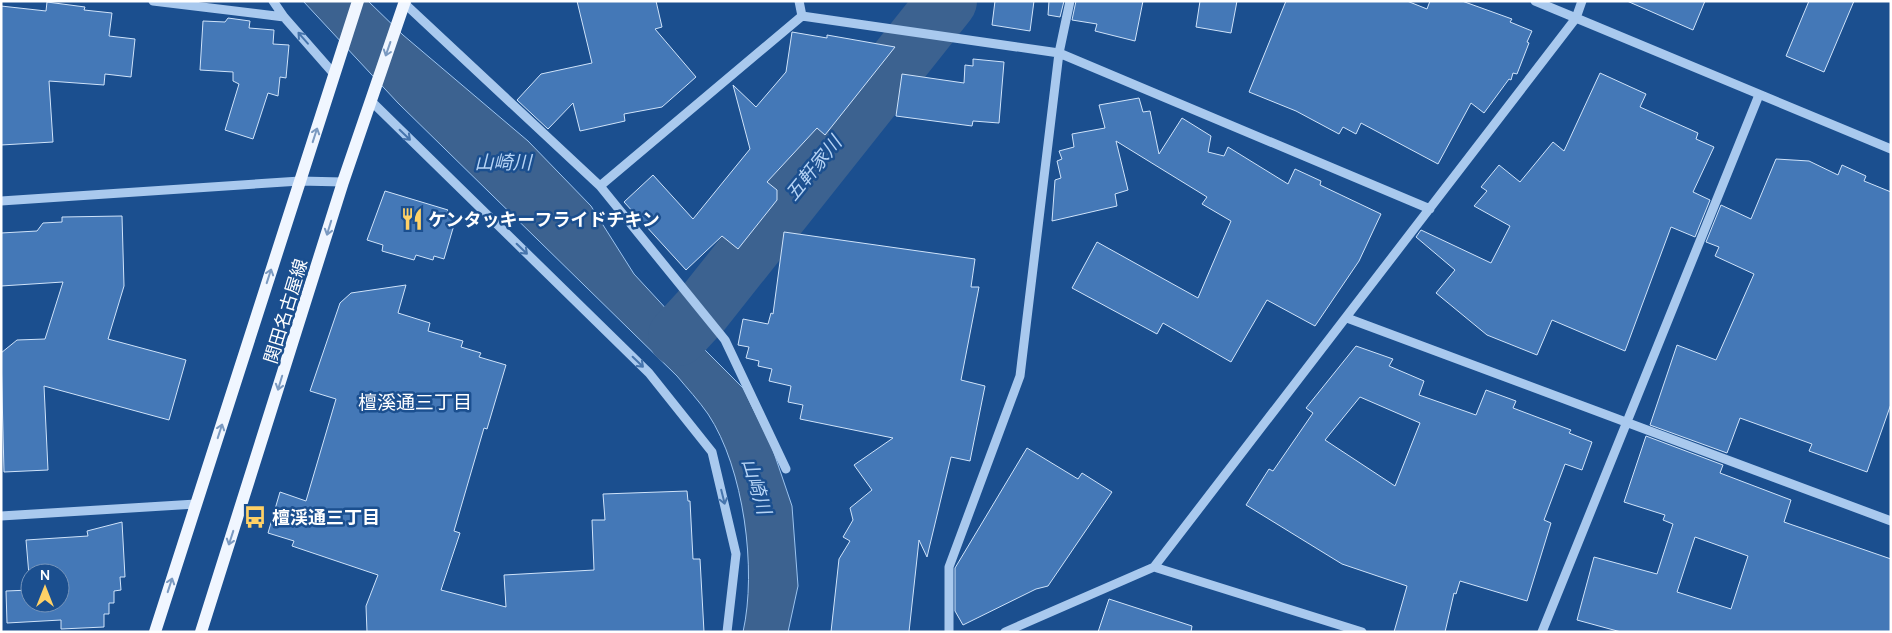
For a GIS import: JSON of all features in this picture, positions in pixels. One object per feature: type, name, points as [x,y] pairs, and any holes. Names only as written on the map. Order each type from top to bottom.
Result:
[{"type":"main road","name":"関田名古屋線","points":[[155,632],[358,1]]},
{"type":"main road","name":"関田名古屋線","points":[[201,632],[370,101],[404,2]]},
{"type":"street","points":[[154,1],[284,17]]},
{"type":"street","points":[[273,1],[284,17],[334,74]]},
{"type":"street","points":[[799,1],[802,16]]},
{"type":"street","points":[[949,632],[949,568],[1020,376],[1059,53],[1070,1]]},
{"type":"street","points":[[1535,1],[1891,149]]},
{"type":"street","points":[[1005,632],[1154,567],[1576,18],[1582,1]]},
{"type":"street","points":[[404,2],[600,186],[725,340],[786,469]]},
{"type":"street","points":[[600,186],[802,16],[1059,53],[1430,209]]},
{"type":"street","points":[[1542,632],[1759,95]]},
{"type":"street","points":[[370,101],[649,373],[712,452],[736,554],[727,632]]},
{"type":"street","points":[[1,201],[300,181],[344,182]]},
{"type":"street","points":[[1347,318],[1891,521]]},
{"type":"street","points":[[1,516],[196,504]]},
{"type":"street","points":[[1154,567],[1362,632]]},
{"type":"water","name":"山崎川","points":[[303,1],[368,1],[403,35],[528,141],[591,206],[634,274],[695,340],[743,388],[772,447],[792,506],[798,586],[788,632],[743,632],[749,579],[748,550],[739,490],[731,462],[720,436],[701,404],[677,376],[398,103]]},
{"type":"building","points":[[577,1],[656,1],[662,27],[655,29],[696,77],[662,107],[624,114],[625,121],[580,131],[573,103],[548,129],[517,100],[541,74],[592,63]]},
{"type":"building","points":[[995,1],[1034,1],[1030,31],[992,25]]},
{"type":"building","points":[[1049,1],[1064,1],[1060,17],[1048,15]]},
{"type":"building","points":[[1076,1],[1143,1],[1135,41],[1095,31],[1097,24],[1072,20]]},
{"type":"building","points":[[1200,1],[1237,1],[1231,33],[1196,27]]},
{"type":"building","points":[[1286,1],[1407,1],[1427,9],[1430,1],[1462,1],[1512,19],[1510,22],[1532,31],[1517,74],[1513,73],[1511,80],[1509,79],[1484,113],[1471,103],[1438,164],[1361,123],[1356,134],[1343,127],[1339,134],[1296,111],[1249,92]]},
{"type":"building","points":[[1627,1],[1705,1],[1693,30]]},
{"type":"building","points":[[1809,1],[1854,1],[1824,72],[1786,56]]},
{"type":"building","points":[[47,2],[85,7],[84,10],[112,13],[109,36],[135,39],[131,77],[105,74],[104,85],[49,81],[53,142],[1,145],[1,6],[46,11]]},
{"type":"building","points":[[228,18],[250,21],[249,28],[274,30],[273,44],[289,45],[286,78],[280,77],[278,96],[268,93],[253,139],[225,130],[239,84],[233,81],[233,72],[200,70],[203,21],[225,22]]},
{"type":"building","points":[[792,32],[827,38],[827,35],[895,47],[825,135],[817,128],[767,182],[777,190],[777,200],[738,249],[722,236],[686,270],[624,202],[653,175],[693,219],[750,149],[733,85],[756,107],[786,72]]},
{"type":"building","points":[[973,59],[1004,62],[999,123],[973,121],[972,126],[896,116],[902,74],[964,83],[965,65],[973,66]]},
{"type":"building","points":[[1600,73],[1646,94],[1640,107],[1698,133],[1696,139],[1714,147],[1693,192],[1710,200],[1695,237],[1671,227],[1625,351],[1552,320],[1537,355],[1487,335],[1436,293],[1455,270],[1416,237],[1421,230],[1491,263],[1510,226],[1474,206],[1487,191],[1481,187],[1499,165],[1520,182],[1553,142],[1564,151]]},
{"type":"building","points":[[1139,98],[1143,112],[1150,111],[1159,154],[1182,118],[1211,136],[1208,152],[1224,156],[1228,147],[1288,184],[1295,169],[1321,181],[1320,185],[1381,214],[1359,261],[1315,326],[1267,300],[1231,362],[1163,323],[1157,334],[1072,288],[1097,242],[1198,298],[1231,221],[1202,204],[1207,197],[1116,141],[1128,190],[1115,194],[1117,206],[1052,221],[1055,180],[1061,178],[1057,161],[1062,159],[1059,151],[1074,147],[1072,134],[1105,128],[1099,105]]},
{"type":"building","points":[[1776,159],[1809,161],[1838,175],[1842,165],[1866,176],[1864,181],[1891,192],[1891,404],[1867,472],[1809,451],[1812,444],[1740,418],[1727,453],[1650,425],[1677,345],[1716,360],[1754,274],[1715,256],[1719,247],[1706,242],[1721,205],[1751,219]]},
{"type":"building","points":[[385,191],[448,210],[446,215],[456,218],[444,259],[434,256],[433,260],[416,255],[414,260],[382,251],[383,245],[367,240]]},
{"type":"building","points":[[122,216],[124,286],[108,339],[186,360],[169,420],[44,386],[48,470],[4,472],[1,353],[17,340],[45,339],[63,282],[1,286],[1,233],[37,231],[43,223],[62,222],[62,217]]},
{"type":"building","points":[[784,232],[975,259],[971,287],[979,287],[961,380],[985,386],[970,461],[951,457],[927,557],[919,540],[909,632],[831,632],[839,559],[850,541],[843,537],[853,520],[850,508],[872,490],[854,465],[893,438],[800,419],[803,405],[788,402],[791,386],[769,381],[772,369],[758,366],[759,361],[746,358],[749,347],[738,345],[743,319],[768,324],[771,313],[773,314]]},
{"type":"building","points":[[406,285],[398,313],[430,323],[428,331],[463,341],[461,347],[481,353],[479,357],[506,365],[487,429],[484,428],[454,531],[460,533],[441,590],[506,607],[504,575],[594,570],[592,520],[605,520],[603,494],[687,491],[688,501],[690,501],[693,559],[700,559],[704,632],[367,632],[366,606],[378,575],[292,546],[294,541],[268,533],[280,492],[306,501],[336,399],[310,391],[340,303],[351,293]]},
{"type":"building","points":[[1356,346],[1393,359],[1389,366],[1424,381],[1419,395],[1476,415],[1486,390],[1516,401],[1513,408],[1571,430],[1569,433],[1592,442],[1582,470],[1565,464],[1544,520],[1551,523],[1527,601],[1460,581],[1456,594],[1454,593],[1445,632],[1394,632],[1407,586],[1342,564],[1246,505],[1269,469],[1273,471],[1313,413],[1306,408]],"holes":[[[1360,397],[1420,423],[1395,486],[1325,440]]]},
{"type":"building","points":[[1646,436],[1723,465],[1720,473],[1791,500],[1784,522],[1891,559],[1891,632],[1621,632],[1577,620],[1594,557],[1657,574],[1673,524],[1663,520],[1665,515],[1624,502]],"holes":[[[1695,537],[1748,556],[1731,609],[1677,592]]]},
{"type":"building","points":[[1027,448],[1078,479],[1082,473],[1112,492],[1048,586],[1036,589],[963,625],[955,611],[955,568]]},
{"type":"building","points":[[122,522],[125,577],[120,577],[121,590],[114,591],[114,603],[109,603],[109,614],[104,614],[104,627],[61,629],[61,620],[7,623],[6,591],[20,590],[20,613],[70,613],[70,563],[28,563],[26,540],[88,536],[87,531]]},
{"type":"building","points":[[1109,599],[1192,626],[1191,632],[1098,632]]},
{"type":"waterway","name":"五軒家川","points":[[678,336],[701,311],[947,1]]},
{"type":"place","name":"ケンタッキーフライドチキン","points":[[412,219]]},
{"type":"place","name":"檀渓通三丁目","points":[[255,517]]},
{"type":"district","name":"檀溪通三丁目","points":[[415,402]]}]
